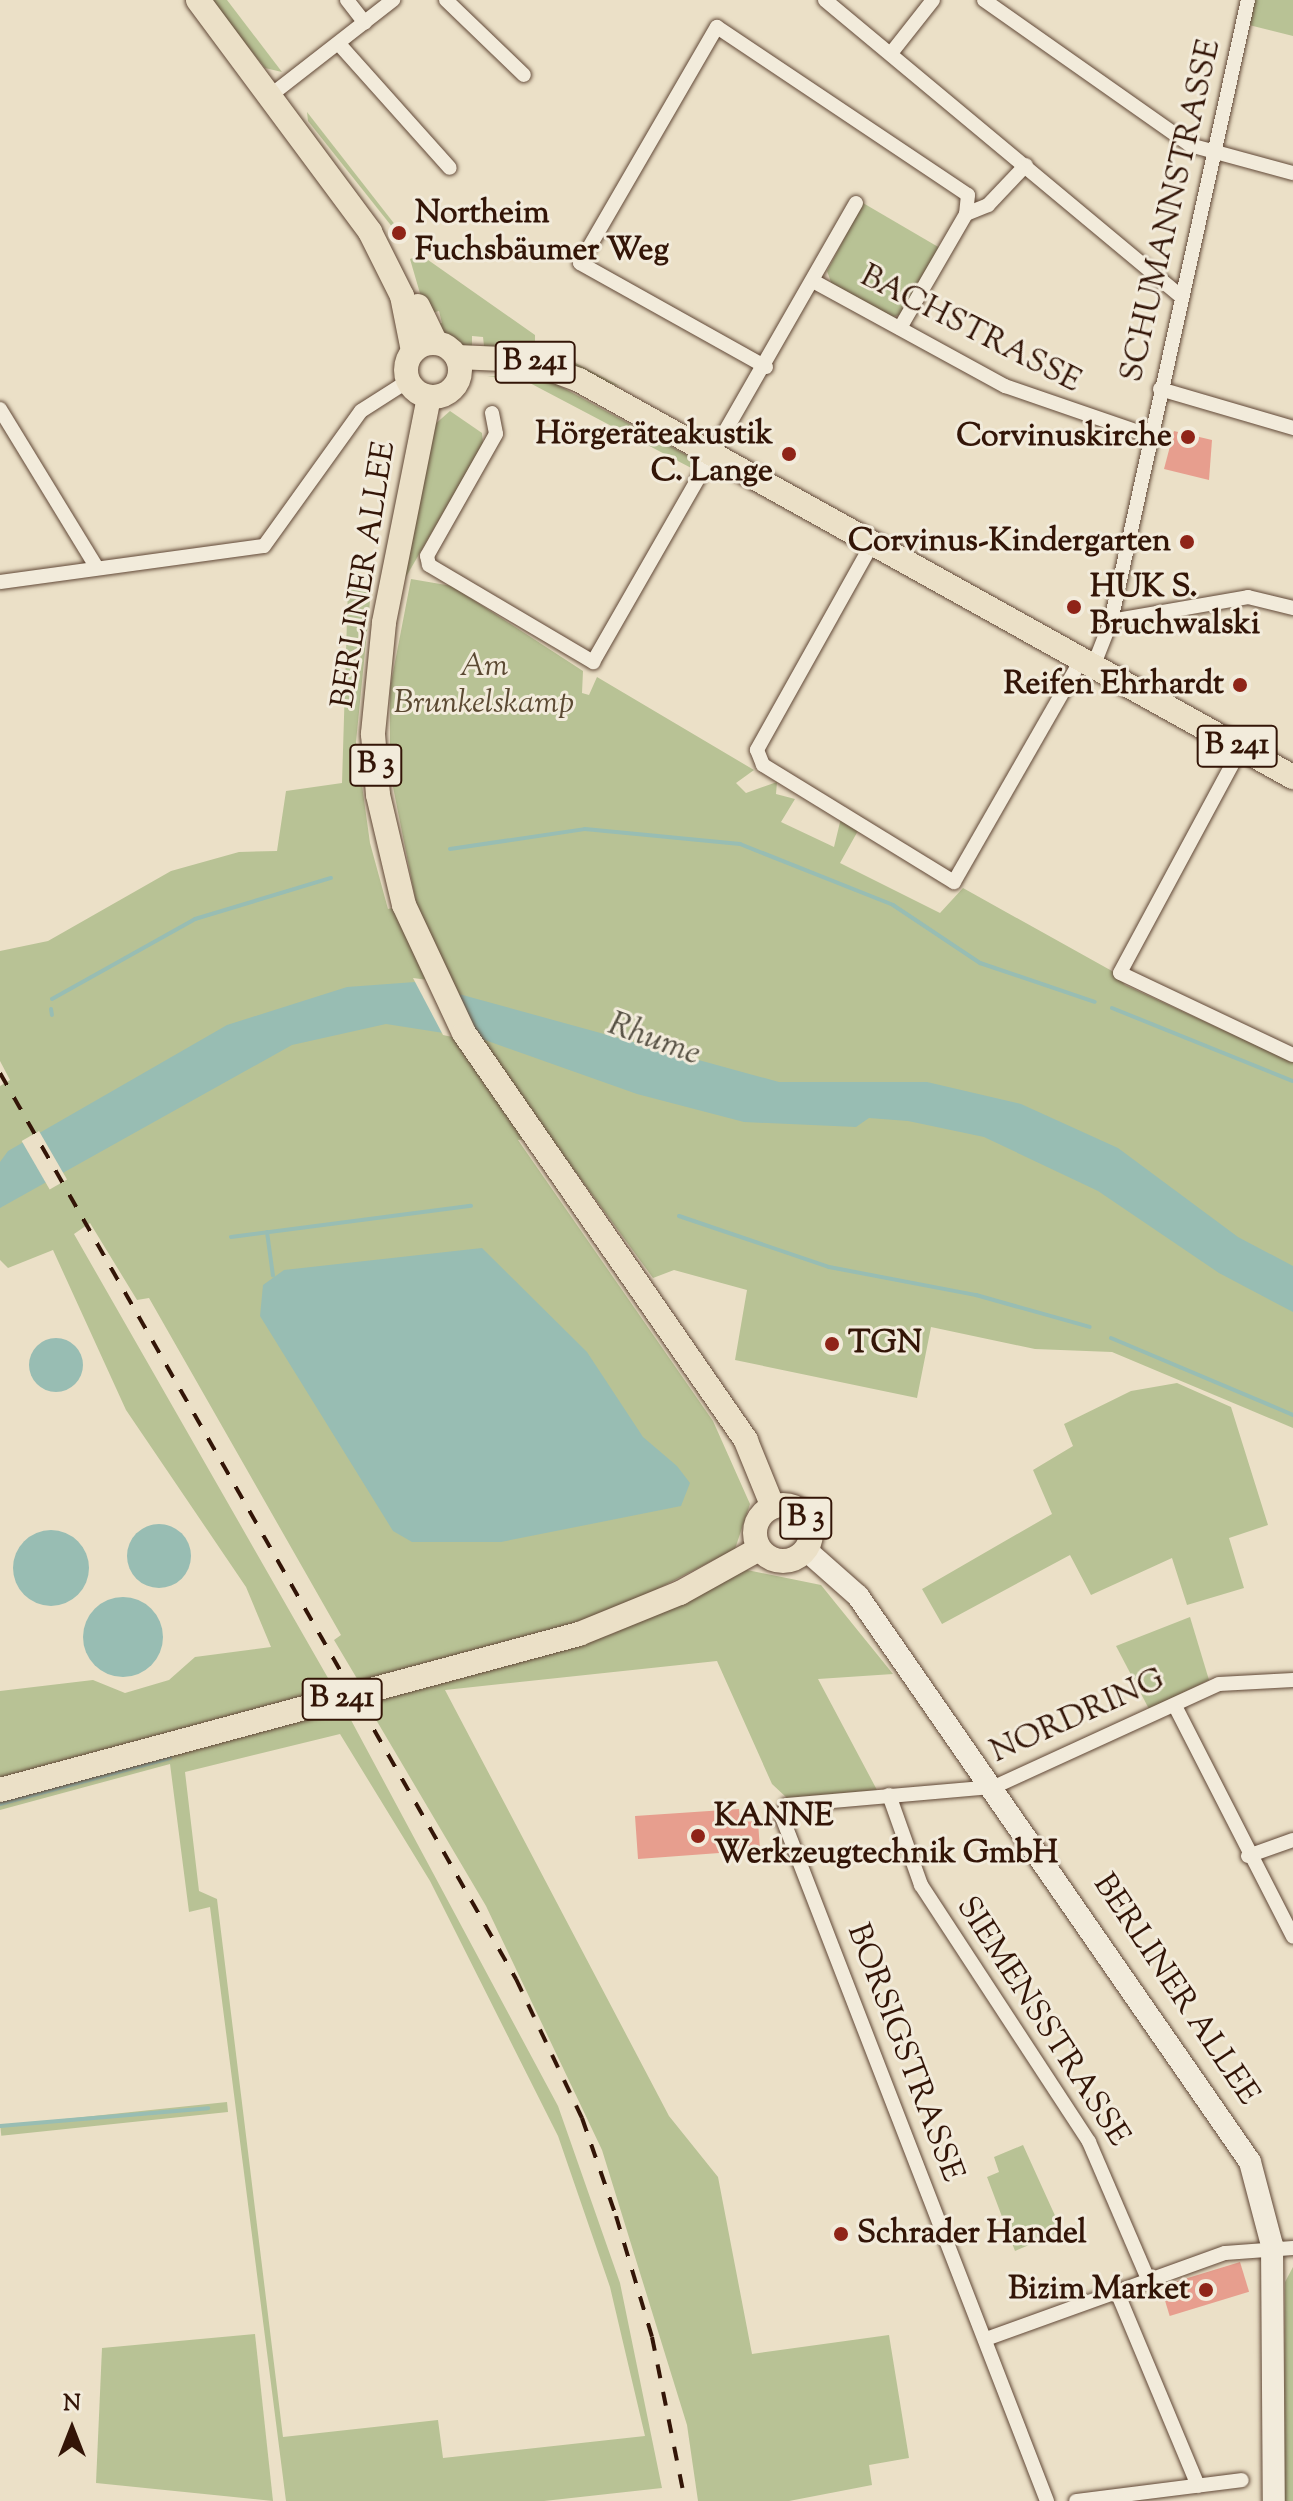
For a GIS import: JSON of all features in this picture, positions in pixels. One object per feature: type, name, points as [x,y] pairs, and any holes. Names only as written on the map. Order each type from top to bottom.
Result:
[{"type":"main road","points":[[198,0],[271,95],[383,255],[425,347],[458,369],[446,394],[429,397],[408,381],[425,347]]},
{"type":"main road","name":"B 241","points":[[458,369],[532,370],[605,397],[1293,777]]},
{"type":"main road","name":"BERLINER ALLEE","points":[[429,397],[384,623],[373,734],[378,795],[404,905],[464,1033],[746,1441],[773,1507]]},
{"type":"main road","name":"B 3","points":[[806,1550],[778,1561],[759,1549],[757,1521],[773,1507],[805,1516],[806,1550],[858,1596],[994,1787]]},
{"type":"main road","name":"B 241","points":[[0,1790],[579,1634],[669,1598],[759,1549]]},
{"type":"main road","name":"BERLINER ALLEE","points":[[994,1787],[1229,2123],[1260,2185],[1283,2246]]},
{"type":"main road","name":"B 3","points":[[1274,2501],[1283,2246]]},
{"type":"street","points":[[347,0],[365,23]]},
{"type":"street","points":[[271,95],[393,0]]},
{"type":"street","points":[[446,0],[524,75]]},
{"type":"street","points":[[825,0],[892,52],[1180,296]]},
{"type":"street","points":[[892,52],[933,0]]},
{"type":"street","points":[[984,0],[1178,137],[1215,153],[1293,173]]},
{"type":"street","name":"SCHUMANNSTRASSE","points":[[872,544],[757,750],[763,765],[954,882],[1111,621],[1180,296],[1248,0]]},
{"type":"street","points":[[766,367],[580,263],[717,27],[968,195],[966,214],[900,328]]},
{"type":"street","points":[[339,44],[450,168]]},
{"type":"street","points":[[966,214],[988,205],[1026,165]]},
{"type":"street","points":[[492,413],[496,434],[427,556],[429,565],[593,662],[766,367],[856,203]]},
{"type":"street","name":"BACHSTRASSE","points":[[813,281],[1067,413],[1150,436]]},
{"type":"street","points":[[0,582],[264,546],[361,411],[408,381]]},
{"type":"street","points":[[1160,389],[1293,428]]},
{"type":"street","points":[[0,409],[97,568]]},
{"type":"street","points":[[1111,621],[1248,597],[1293,608]]},
{"type":"street","points":[[1241,748],[1120,973],[1293,1055]]},
{"type":"street","name":"NORDRING","points":[[787,1805],[994,1787],[1219,1684],[1293,1680]]},
{"type":"street","points":[[1175,1706],[1248,1856],[1293,1937]]},
{"type":"street","name":"SIEMENSSTRASSE","points":[[889,1795],[921,1885],[1089,2142],[1148,2279]]},
{"type":"street","name":"BORSIGSTRASSE","points":[[787,1805],[782,1817],[1047,2501]]},
{"type":"street","points":[[1248,1856],[1293,1840]]},
{"type":"street","points":[[986,2339],[1148,2279],[1283,2246]]},
{"type":"street","points":[[1117,2292],[1198,2486]]},
{"type":"street","points":[[1076,2501],[1242,2480]]},
{"type":"green space","points":[[211,0],[227,0],[282,72],[265,68]]},
{"type":"green space","points":[[1254,0],[1293,0],[1293,36],[1249,25]]},
{"type":"green space","points":[[307,112],[400,231],[397,233],[308,121]]},
{"type":"green space","points":[[863,203],[940,248],[902,314],[889,318],[832,285],[827,271]]},
{"type":"green space","points":[[421,255],[535,335],[535,342],[620,386],[485,355],[483,337],[472,336],[472,354],[461,350],[431,325],[442,323],[439,311],[426,314],[410,259]]},
{"type":"green space","points":[[487,376],[530,377],[558,385],[692,458],[695,470],[526,381]]},
{"type":"green space","points":[[450,411],[482,433],[483,444],[403,582],[433,426]]},
{"type":"green space","name":"Am Brunkelskamp","points":[[411,579],[452,586],[583,671],[582,693],[589,695],[597,677],[754,770],[736,783],[746,793],[777,782],[776,794],[795,799],[781,822],[834,847],[841,818],[859,829],[840,863],[940,913],[963,888],[1112,971],[1125,985],[1293,1062],[1293,1428],[1112,1352],[1035,1349],[931,1327],[917,1398],[735,1360],[747,1290],[674,1270],[653,1278],[550,1137],[518,1140],[713,1421],[750,1504],[735,1549],[597,1620],[359,1682],[334,1640],[341,1635],[149,1298],[137,1300],[90,1223],[74,1234],[336,1692],[0,1781],[0,1691],[93,1680],[125,1693],[169,1680],[195,1657],[271,1647],[246,1587],[126,1410],[53,1250],[8,1268],[0,1260],[0,1086],[10,1080],[0,1061],[0,951],[48,941],[171,871],[239,852],[277,851],[286,791],[342,783],[348,586],[355,581],[371,591],[356,742],[370,843],[388,909],[416,902],[390,772],[390,688]]},
{"type":"green space","points":[[1177,1383],[1231,1407],[1268,1525],[1229,1538],[1244,1588],[1187,1605],[1172,1558],[1091,1595],[1070,1555],[942,1624],[922,1589],[1052,1514],[1033,1470],[1073,1446],[1064,1424],[1131,1391]]},
{"type":"green space","points":[[747,1570],[821,1585],[893,1674],[818,1679],[877,1790],[787,1798],[772,1784],[717,1661],[445,1690],[669,2116],[718,2177],[752,2354],[889,2335],[909,2458],[869,2465],[872,2485],[789,2501],[698,2501],[687,2425],[602,2150],[486,1906],[365,1701],[612,1634]]},
{"type":"green space","points":[[1190,1617],[1209,1680],[1149,1709],[1116,1646]]},
{"type":"green space","points":[[344,1707],[558,2106],[620,2283],[662,2488],[544,2501],[286,2501],[210,1907],[189,1912],[170,1764],[0,1810],[0,1798]],"holes":[[[340,1734],[430,1881],[558,2136],[610,2287],[645,2436],[443,2458],[438,2420],[283,2437],[217,1899],[199,1891],[185,1772]]]},
{"type":"green space","points":[[227,2102],[228,2112],[1,2136],[0,2126]]},
{"type":"green space","points":[[1023,2145],[1062,2231],[1015,2251],[987,2177],[999,2172],[994,2157]]},
{"type":"green space","points":[[1293,2267],[1293,2501],[1284,2501],[1285,2282]]},
{"type":"green space","points":[[255,2334],[273,2501],[96,2483],[102,2348]]},
{"type":"water","points":[[415,982],[779,1082],[927,1082],[1021,1104],[1118,1148],[1238,1237],[1293,1266],[1293,1312],[1219,1273],[1098,1191],[984,1137],[908,1121],[869,1118],[856,1127],[744,1122],[637,1094],[482,1039],[386,1024],[292,1045],[0,1208],[0,1162],[8,1151],[227,1025],[347,987]]},
{"type":"water","points":[[482,1248],[587,1352],[643,1437],[677,1466],[690,1483],[681,1506],[501,1542],[412,1542],[393,1531],[260,1316],[263,1285],[284,1270]]},
{"type":"water","points":[[56,1338],[75,1346],[83,1365],[75,1384],[56,1392],[37,1384],[29,1365],[37,1346]]},
{"type":"water","points":[[159,1524],[171,1526],[182,1533],[189,1544],[189,1568],[182,1579],[171,1586],[159,1588],[147,1586],[136,1579],[129,1568],[127,1556],[129,1544],[136,1533],[147,1526]]},
{"type":"water","points":[[51,1530],[66,1533],[78,1541],[86,1553],[89,1568],[86,1583],[78,1595],[66,1603],[51,1606],[36,1603],[24,1595],[16,1583],[13,1568],[16,1553],[24,1541],[36,1533]]},
{"type":"water","points":[[123,1597],[138,1600],[151,1609],[160,1622],[163,1637],[160,1652],[151,1665],[138,1674],[123,1677],[108,1674],[95,1665],[86,1652],[83,1637],[86,1622],[95,1609],[108,1600]]},
{"type":"pier","points":[[413,978],[451,983],[481,1043],[443,1035]]},
{"type":"pier","points":[[39,1131],[67,1179],[50,1189],[22,1141]]},
{"type":"building","name":"Corvinuskirche","points":[[1174,431],[1212,440],[1209,480],[1164,469]]},
{"type":"building","name":"KANNE Werkzeugtechnik GmbH","points":[[739,1809],[740,1822],[758,1821],[760,1850],[638,1859],[635,1816]]},
{"type":"building","name":"Bizim Market","points":[[1240,2262],[1249,2292],[1170,2316],[1161,2286]]},
{"type":"waterway","points":[[450,849],[585,829],[740,844],[893,905],[980,963],[1095,1002]]},
{"type":"waterway","points":[[52,999],[195,919],[331,878]]},
{"type":"waterway","points":[[1112,1008],[1293,1081]]},
{"type":"waterway","points":[[51,1009],[52,1015]]},
{"type":"waterway","points":[[231,1237],[471,1206]]},
{"type":"waterway","points":[[679,1216],[829,1267],[976,1295],[1090,1327]]},
{"type":"waterway","points":[[267,1232],[273,1276]]},
{"type":"waterway","points":[[1111,1338],[1293,1415]]},
{"type":"waterway","points":[[0,1804],[170,1758]]},
{"type":"waterway","points":[[0,2126],[208,2108]]},
{"type":"railway","points":[[0,1073],[516,1979],[582,2118],[616,2216],[652,2337],[685,2501]]},
{"type":"place","name":"Northeim Fuchsbäumer Weg","points":[[399,233]]},
{"type":"place","name":"Corvinuskirche","points":[[1188,437]]},
{"type":"place","name":"Hörgeräteakustik C. Lange","points":[[789,454]]},
{"type":"place","name":"Corvinus-Kindergarten","points":[[1187,542]]},
{"type":"place","name":"HUK S. Bruchwalski","points":[[1074,607]]},
{"type":"place","name":"Reifen Ehrhardt","points":[[1240,685]]},
{"type":"place","name":"TGN","points":[[832,1344]]},
{"type":"place","name":"KANNE Werkzeugtechnik GmbH","points":[[698,1836]]},
{"type":"place","name":"Schrader Handel","points":[[841,2234]]},
{"type":"place","name":"Bizim Market","points":[[1206,2290]]},
{"type":"water label","name":"Rhume","points":[[654,1040]]}]
